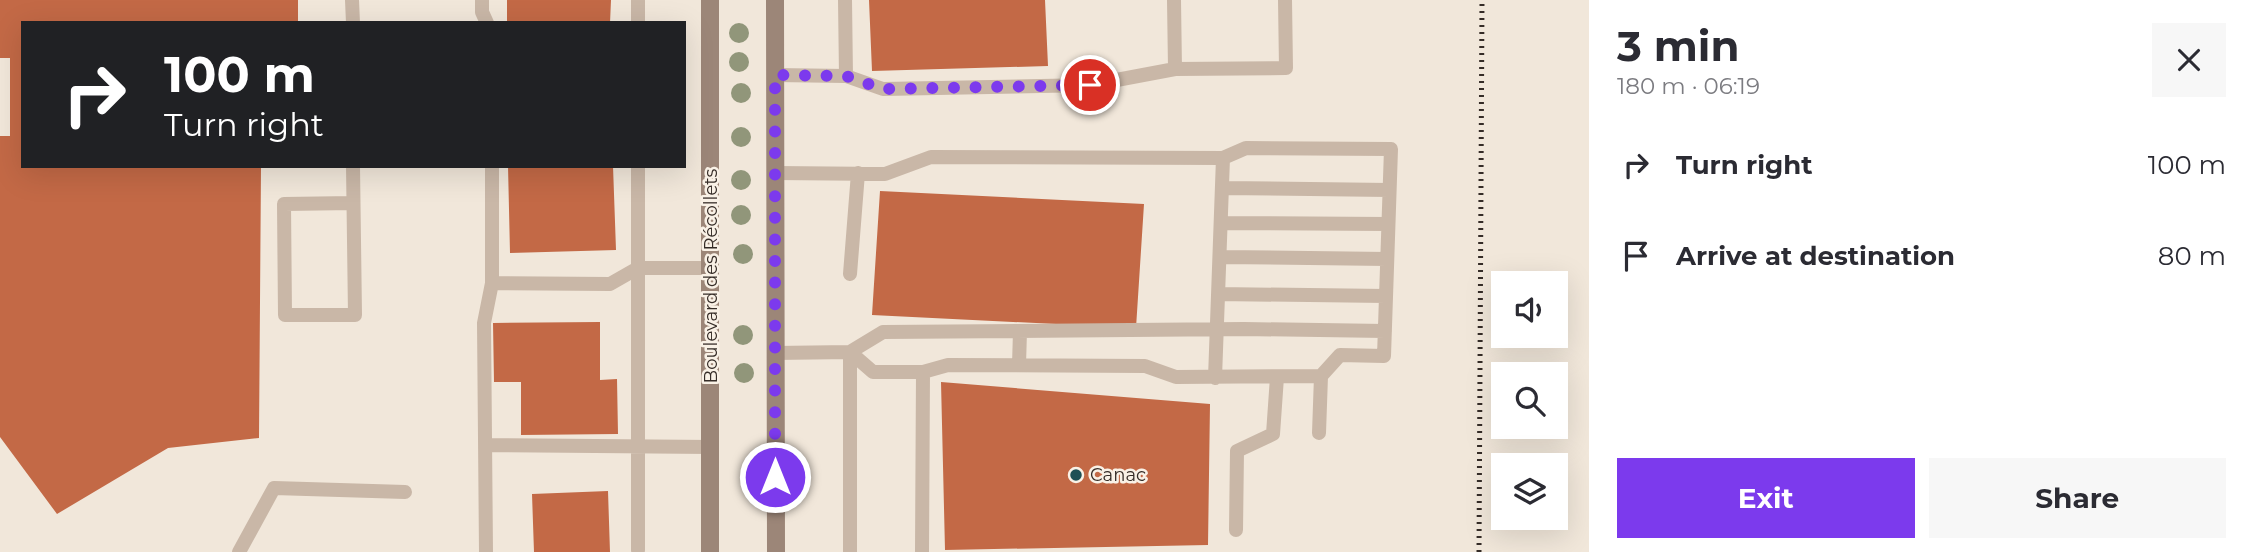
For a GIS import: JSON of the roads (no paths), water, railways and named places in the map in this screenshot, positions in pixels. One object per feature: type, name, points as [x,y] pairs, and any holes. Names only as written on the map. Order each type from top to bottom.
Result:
[{"type":"main road","name":"Boulevard des Récollets","points":[[710,0],[710,552]]},
{"type":"main road","points":[[775,0],[775,552]]},
{"type":"lane","points":[[352,0],[352,21]]},
{"type":"lane","points":[[482,0],[482,12],[486,21]]},
{"type":"lane","points":[[638,0],[638,21]]},
{"type":"lane","points":[[845,0],[846,76]]},
{"type":"lane","points":[[1174,0],[1175,69]]},
{"type":"lane","points":[[775,75],[846,76],[883,89],[1076,86],[1175,69],[1286,68],[1285,0]]},
{"type":"lane","points":[[775,173],[884,174],[931,158],[1223,158],[1245,148],[1391,149],[1384,356],[1340,355],[1321,376],[1319,433]]},
{"type":"lane","points":[[1215,378],[1223,158]]},
{"type":"lane","points":[[353,168],[355,314],[285,315],[284,204],[353,203]]},
{"type":"lane","points":[[486,552],[484,323],[492,283],[492,168]]},
{"type":"lane","points":[[638,168],[638,550]]},
{"type":"lane","points":[[850,274],[858,173]]},
{"type":"lane","points":[[1222,188],[1389,190]]},
{"type":"lane","points":[[1221,223],[1388,224]]},
{"type":"lane","points":[[1220,257],[1387,259]]},
{"type":"lane","points":[[492,283],[610,284],[638,268],[710,268]]},
{"type":"lane","points":[[1218,294],[1386,296]]},
{"type":"lane","points":[[1019,365],[1020,331]]},
{"type":"lane","points":[[775,352],[850,352],[883,332],[1385,331]]},
{"type":"lane","points":[[850,352],[873,372],[923,372],[948,365],[1145,366],[1176,377],[1321,376]]},
{"type":"lane","points":[[850,352],[850,552]]},
{"type":"lane","points":[[922,552],[923,372]]},
{"type":"lane","points":[[1236,530],[1237,451],[1273,434],[1277,377]]},
{"type":"lane","points":[[486,445],[711,447]]},
{"type":"lane","points":[[239,552],[274,488],[405,492]]},
{"type":"railway","points":[[1479,552],[1482,0]]},
{"type":"place","name":"Canac","points":[[1076,475]]}]
